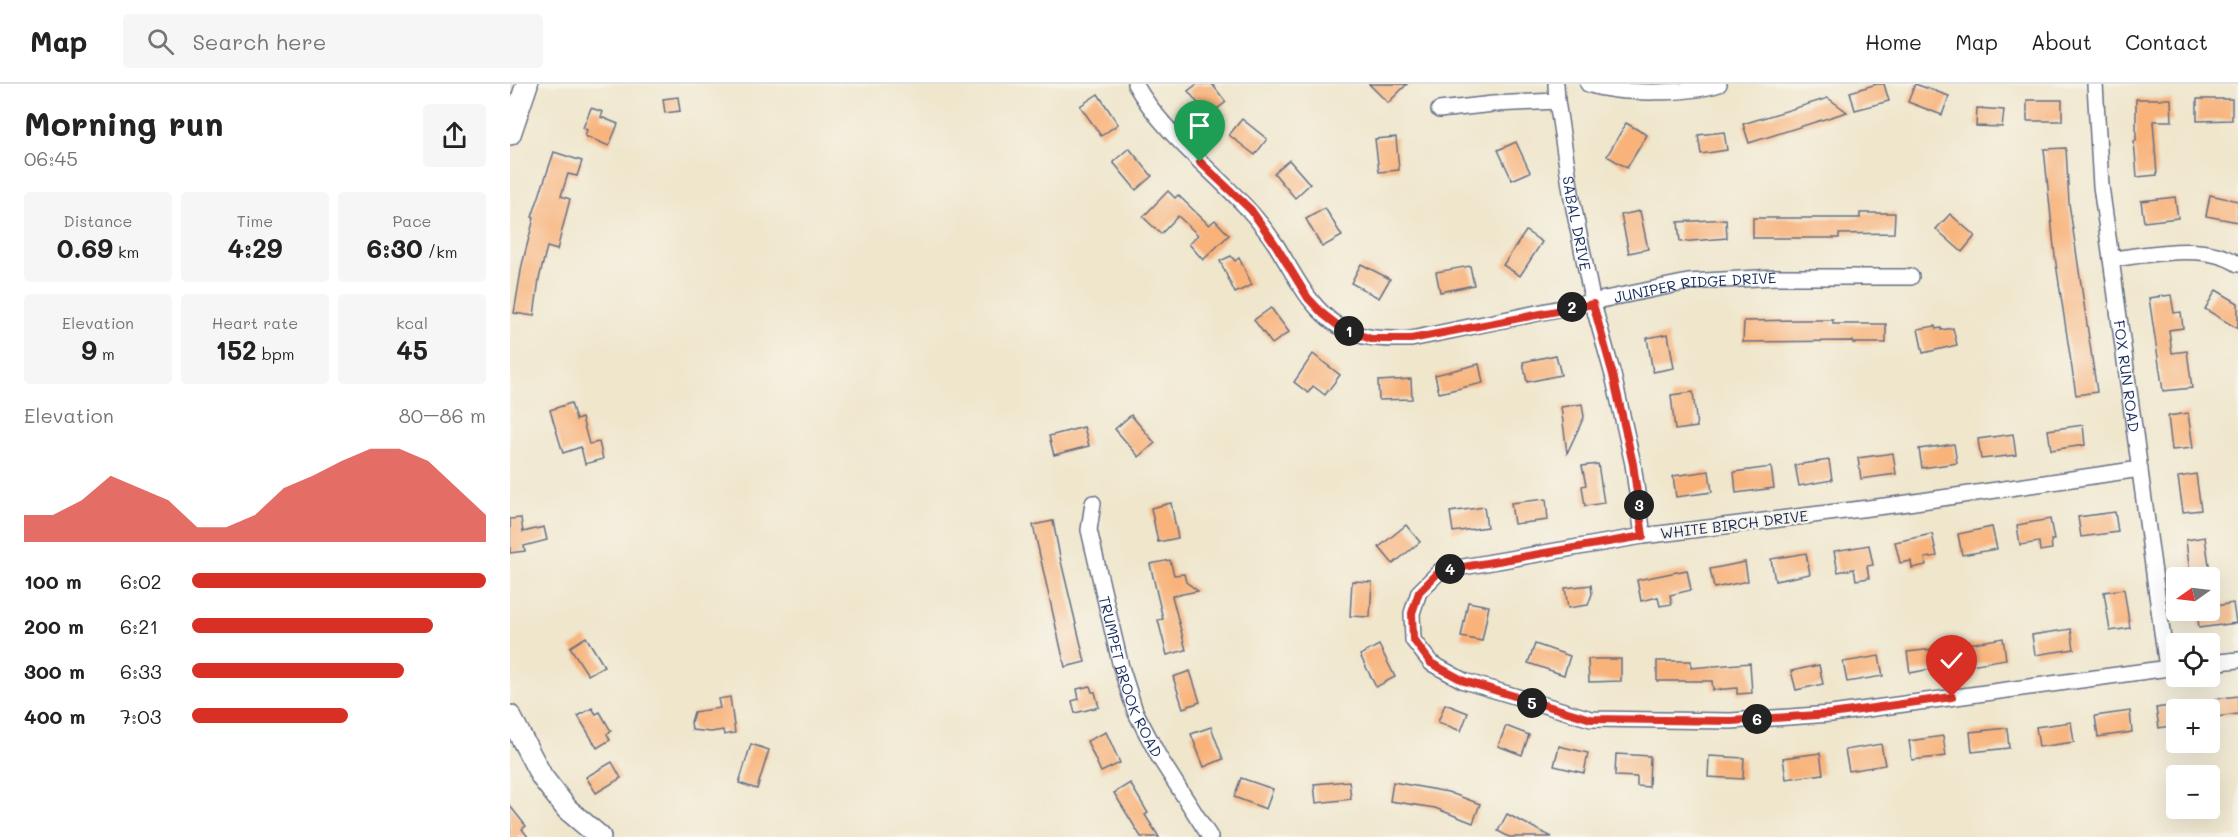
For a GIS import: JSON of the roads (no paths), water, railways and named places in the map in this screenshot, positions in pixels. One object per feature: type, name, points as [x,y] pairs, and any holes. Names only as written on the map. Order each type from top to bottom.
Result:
[{"type":"main road","points":[[510,134],[527,84]]},
{"type":"main road","points":[[510,716],[542,777],[567,809],[600,837]]},
{"type":"street","name":"JUNIPER RIDGE DRIVE","points":[[1135,84],[1162,121],[1251,210],[1308,298],[1341,328],[1371,339],[1411,339],[1593,304],[1688,282],[1775,277],[1911,277]]},
{"type":"street","name":"SABAL DRIVE","points":[[1556,84],[1572,199],[1593,304],[1613,375],[1633,464],[1643,536]]},
{"type":"street","points":[[1588,84],[1635,91],[1673,90],[1719,84]]},
{"type":"street","name":"FOX RUN ROAD","points":[[2095,84],[2101,186],[2140,469],[2166,633]]},
{"type":"street","points":[[1439,110],[1493,104],[1557,101]]},
{"type":"street","points":[[2111,259],[2184,251],[2227,256],[2238,264]]},
{"type":"street","name":"WHITE BIRCH DRIVE","points":[[2140,469],[1901,504],[1643,536],[1440,571],[1419,592],[1412,613],[1413,639],[1431,663],[1464,681],[1591,719],[1731,721],[1831,714],[2166,669]]},
{"type":"street","name":"TRUMPET BROOK ROAD","points":[[1093,503],[1089,530],[1121,667],[1135,711],[1159,757],[1210,837]]},
{"type":"street","points":[[2220,662],[2238,660]]}]
